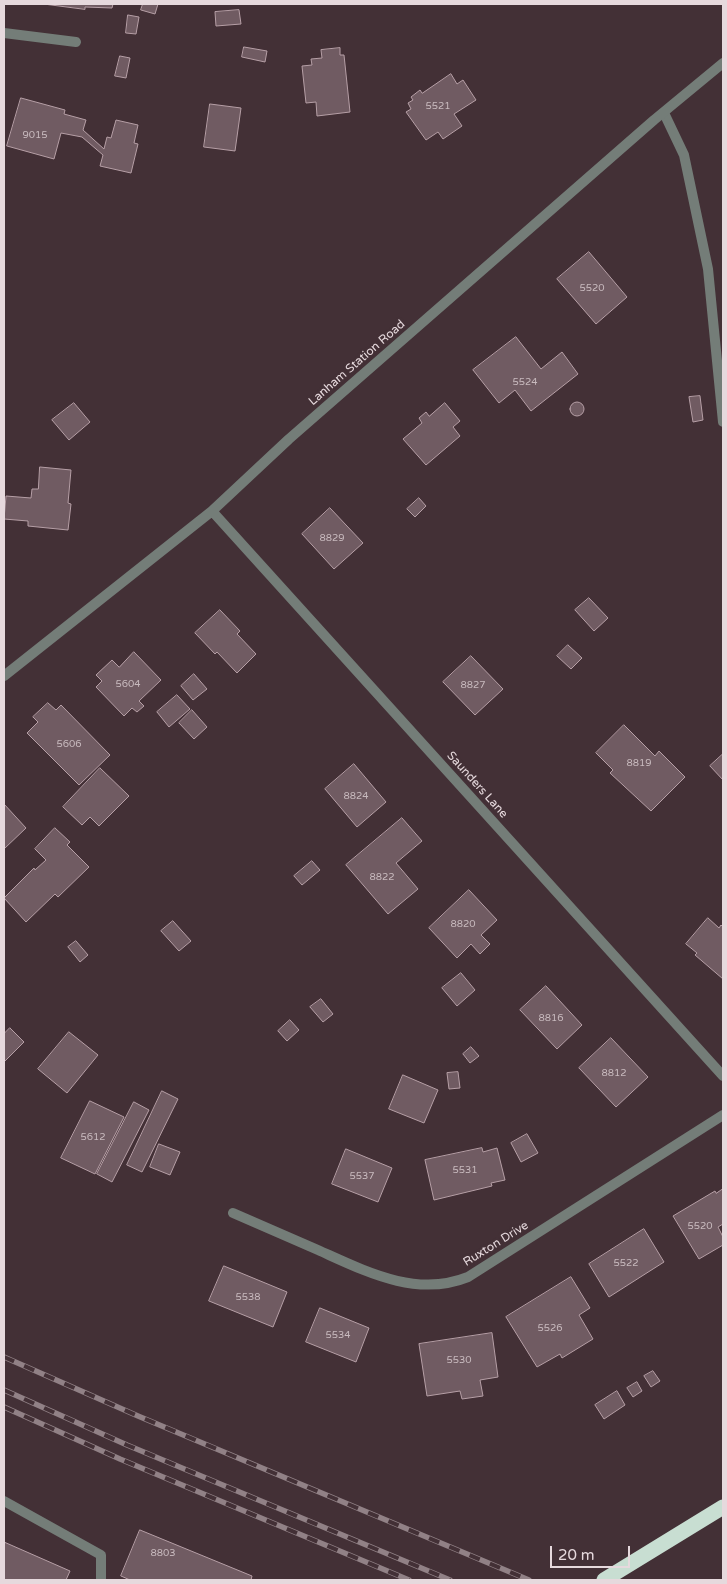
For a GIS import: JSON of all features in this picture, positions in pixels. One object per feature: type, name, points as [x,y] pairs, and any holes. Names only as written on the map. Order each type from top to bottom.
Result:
[{"type":"highway","points":[[604,1580],[723,1507]]},
{"type":"street","points":[[4,33],[76,42]]},
{"type":"street","name":"Lanham Station Road","points":[[4,676],[212,511],[289,439],[664,112],[723,63]]},
{"type":"street","points":[[664,112],[684,155],[708,269],[723,422]]},
{"type":"street","name":"Saunders Lane","points":[[212,511],[723,1076]]},
{"type":"street","name":"Ruxton Drive","points":[[233,1212],[374,1275],[414,1284],[438,1285],[468,1277],[723,1115]]},
{"type":"street","points":[[4,1501],[101,1555],[101,1580]]},
{"type":"building","points":[[44,4],[113,4],[112,8],[85,7],[85,9]]},
{"type":"building","points":[[143,4],[158,4],[155,14],[141,10]]},
{"type":"building","points":[[239,10],[241,24],[216,26],[215,12]]},
{"type":"building","points":[[128,15],[139,17],[136,34],[126,33]]},
{"type":"building","points":[[244,47],[267,51],[265,62],[242,57]]},
{"type":"building","points":[[340,48],[340,55],[344,55],[350,112],[317,116],[316,102],[306,103],[302,66],[312,65],[311,59],[322,58],[321,50]]},
{"type":"building","points":[[120,56],[130,58],[126,78],[115,76]]},
{"type":"building","points":[[451,74],[457,84],[463,80],[476,100],[454,114],[462,126],[443,139],[438,132],[426,140],[406,112],[411,109],[408,103],[413,100],[411,97],[420,90],[422,93]]},
{"type":"building","points":[[21,98],[65,110],[64,114],[86,120],[83,130],[104,149],[107,137],[111,138],[116,120],[138,125],[134,143],[138,144],[131,173],[100,166],[103,155],[82,137],[61,133],[54,159],[7,146]]},
{"type":"building","points":[[210,104],[241,108],[235,151],[204,147]]},
{"type":"building","points":[[589,252],[627,297],[596,324],[557,279]]},
{"type":"building","points":[[516,337],[541,369],[562,352],[578,374],[531,411],[515,390],[499,403],[473,370]]},
{"type":"building","points":[[700,396],[703,420],[693,422],[689,397]]},
{"type":"building","points":[[574,402],[580,402],[584,409],[580,416],[574,416],[570,412],[570,406]]},
{"type":"building","points":[[74,403],[90,422],[69,440],[52,420]]},
{"type":"building","points":[[445,403],[460,421],[453,427],[460,436],[426,465],[403,439],[422,423],[419,418],[426,412],[429,416]]},
{"type":"building","points":[[40,467],[71,470],[68,503],[71,504],[68,530],[28,526],[28,521],[4,519],[6,496],[31,498],[32,489],[38,489]]},
{"type":"building","points":[[419,498],[426,506],[415,517],[407,509]]},
{"type":"building","points":[[330,508],[363,543],[334,569],[302,534]]},
{"type":"building","points":[[589,598],[608,618],[594,631],[575,610]]},
{"type":"building","points":[[220,610],[240,631],[237,634],[256,654],[237,673],[195,633]]},
{"type":"building","points":[[568,645],[582,658],[571,669],[557,656]]},
{"type":"building","points":[[134,652],[161,680],[139,701],[144,706],[137,712],[132,708],[124,716],[96,687],[102,681],[96,675],[112,660],[119,667]]},
{"type":"building","points":[[471,656],[503,689],[475,715],[443,682]]},
{"type":"building","points":[[194,674],[207,689],[193,700],[181,686]]},
{"type":"building","points":[[177,695],[190,709],[169,727],[157,712]]},
{"type":"building","points":[[48,703],[56,710],[61,705],[110,755],[79,785],[27,733],[38,722],[33,717]]},
{"type":"building","points":[[192,710],[207,727],[194,739],[179,723]]},
{"type":"building","points":[[624,725],[655,756],[659,751],[685,777],[651,811],[610,773],[613,770],[596,753]]},
{"type":"building","points":[[723,754],[723,780],[710,766]]},
{"type":"building","points":[[354,764],[386,802],[357,827],[325,789]]},
{"type":"building","points":[[100,768],[129,796],[99,826],[90,817],[82,825],[63,807]]},
{"type":"building","points":[[4,804],[26,828],[4,849]]},
{"type":"building","points":[[402,818],[422,841],[396,863],[418,889],[388,914],[346,865]]},
{"type":"building","points":[[55,828],[70,842],[67,845],[89,867],[58,897],[55,894],[26,922],[4,898],[34,868],[35,870],[46,860],[35,849]]},
{"type":"building","points":[[312,861],[320,870],[302,885],[294,876]]},
{"type":"building","points":[[469,890],[497,920],[481,935],[490,944],[480,954],[471,944],[457,958],[429,928]]},
{"type":"building","points":[[708,918],[719,928],[721,925],[723,927],[723,979],[695,955],[697,953],[686,944]]},
{"type":"building","points":[[173,921],[191,941],[179,951],[161,931]]},
{"type":"building","points":[[76,941],[88,955],[80,962],[68,947]]},
{"type":"building","points":[[461,973],[475,990],[457,1006],[442,988]]},
{"type":"building","points":[[546,986],[582,1025],[557,1049],[520,1010]]},
{"type":"building","points":[[321,999],[333,1014],[323,1022],[310,1007]]},
{"type":"building","points":[[290,1020],[299,1030],[287,1041],[278,1031]]},
{"type":"building","points":[[10,1028],[24,1042],[4,1062],[4,1034]]},
{"type":"building","points":[[69,1032],[98,1055],[67,1093],[38,1069]]},
{"type":"building","points":[[611,1038],[648,1077],[616,1107],[579,1068]]},
{"type":"building","points":[[471,1047],[479,1056],[470,1063],[463,1054]]},
{"type":"building","points":[[458,1072],[460,1088],[449,1089],[447,1073]]},
{"type":"building","points":[[403,1075],[438,1090],[424,1123],[389,1109]]},
{"type":"building","points":[[162,1091],[178,1099],[142,1172],[127,1165]]},
{"type":"building","points":[[90,1101],[124,1117],[95,1174],[61,1158]]},
{"type":"building","points":[[134,1102],[149,1110],[112,1182],[97,1174]]},
{"type":"building","points":[[527,1134],[538,1153],[521,1162],[511,1143]]},
{"type":"building","points":[[159,1144],[180,1152],[170,1175],[150,1167]]},
{"type":"building","points":[[482,1148],[483,1152],[497,1148],[505,1180],[491,1183],[492,1186],[434,1200],[425,1160]]},
{"type":"building","points":[[346,1149],[392,1168],[378,1202],[332,1184]]},
{"type":"building","points":[[723,1189],[723,1224],[718,1227],[723,1237],[723,1245],[699,1259],[673,1216],[715,1191],[716,1193]]},
{"type":"building","points":[[644,1229],[664,1262],[609,1297],[589,1264]]},
{"type":"building","points":[[224,1266],[287,1292],[273,1327],[209,1301]]},
{"type":"building","points":[[571,1277],[590,1308],[579,1315],[593,1339],[562,1358],[560,1354],[537,1367],[506,1317]]},
{"type":"building","points":[[320,1308],[369,1328],[356,1362],[306,1342]]},
{"type":"building","points":[[492,1333],[498,1377],[480,1380],[483,1396],[462,1399],[460,1391],[427,1396],[419,1344]]},
{"type":"building","points":[[653,1371],[660,1381],[651,1387],[644,1376]]},
{"type":"building","points":[[637,1382],[642,1391],[633,1397],[627,1388]]},
{"type":"building","points":[[617,1391],[625,1405],[604,1419],[595,1405]]},
{"type":"building","points":[[140,1530],[252,1576],[251,1580],[130,1580],[121,1576]]},
{"type":"building","points":[[4,1542],[70,1571],[66,1580],[4,1580]]},
{"type":"railway","points":[[4,1357],[138,1416],[529,1580]]},
{"type":"railway","points":[[4,1390],[127,1445],[450,1580]]},
{"type":"railway","points":[[4,1407],[120,1459],[409,1580]]}]
